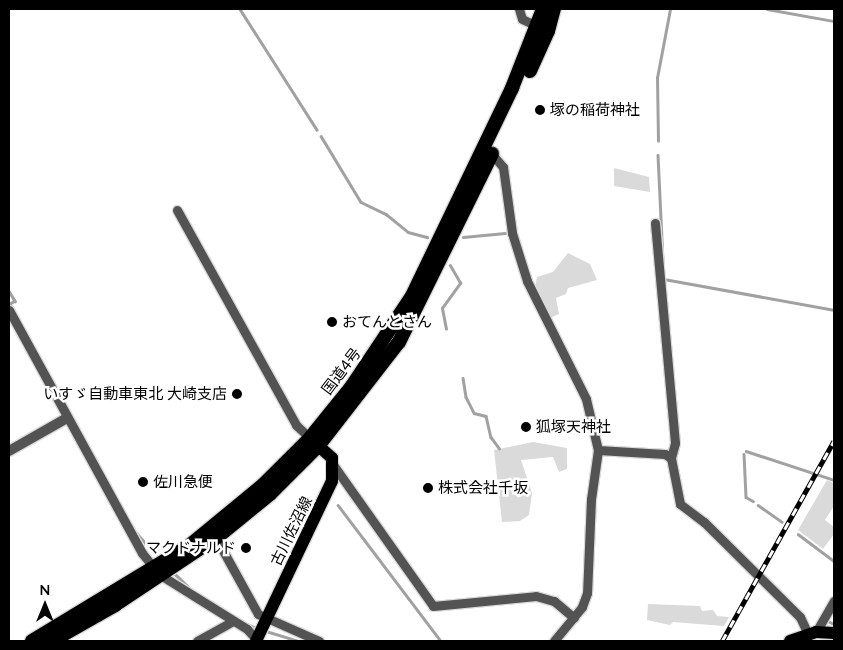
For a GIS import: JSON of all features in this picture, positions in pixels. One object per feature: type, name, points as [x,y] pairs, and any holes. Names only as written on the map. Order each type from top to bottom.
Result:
[{"type":"highway","name":"国道4号","points":[[543,9],[543,29]]},
{"type":"highway","name":"国道4号","points":[[32,641],[216,538],[270,494],[399,342],[543,29],[554,9]]},
{"type":"highway","name":"国道4号","points":[[52,641],[164,568],[315,442]]},
{"type":"main road","points":[[315,442],[332,458],[334,466]]},
{"type":"main road","name":"古川佐沼線","points":[[261,632],[324,501],[332,481],[334,466]]},
{"type":"main road","points":[[790,641],[812,633],[834,633]]},
{"type":"street","points":[[519,9],[522,19],[543,29]]},
{"type":"street","points":[[488,151],[503,167],[512,233],[527,281],[586,399],[598,450],[591,499],[590,574],[582,607],[554,641]]},
{"type":"street","points":[[177,210],[296,425],[315,442]]},
{"type":"street","points":[[655,223],[675,444],[671,458],[680,504],[704,522],[800,617],[812,633],[834,602]]},
{"type":"street","points":[[9,310],[142,553],[233,621],[261,632],[318,641]]},
{"type":"street","points":[[9,451],[67,418]]},
{"type":"street","points":[[598,450],[665,454],[671,458]]},
{"type":"street","points":[[334,466],[433,606],[536,596],[554,601],[574,618]]},
{"type":"street","points":[[216,538],[258,614],[261,632]]},
{"type":"street","points":[[197,641],[233,621]]},
{"type":"shaded area","points":[[614,168],[649,177],[650,192],[614,186]]},
{"type":"shaded area","points":[[568,253],[590,264],[597,280],[568,288],[566,294],[556,298],[559,314],[548,319],[535,287],[537,277],[553,272]]},
{"type":"shaded area","points":[[533,442],[567,448],[567,469],[559,472],[553,457],[521,460],[532,493],[529,515],[520,521],[502,522],[494,450]]},
{"type":"shaded area","points":[[827,480],[834,483],[834,506],[825,520],[834,527],[834,534],[823,549],[798,530]]},
{"type":"shaded area","points":[[648,604],[700,606],[702,611],[713,610],[717,616],[729,617],[724,626],[673,622],[670,625],[647,620]]},
{"type":"waterway","points":[[240,9],[317,130]]},
{"type":"waterway","points":[[658,141],[657,78],[670,9]]},
{"type":"waterway","points":[[767,9],[834,21]]},
{"type":"waterway","points":[[321,136],[361,202],[386,214],[408,232],[427,237]]},
{"type":"waterway","points":[[658,155],[663,261]]},
{"type":"waterway","points":[[463,237],[505,233]]},
{"type":"waterway","points":[[446,329],[442,308],[460,283],[450,266]]},
{"type":"waterway","points":[[664,279],[834,310]]},
{"type":"waterway","points":[[9,291],[15,301],[10,304],[12,307]]},
{"type":"waterway","points":[[463,378],[466,397],[474,413],[486,416],[491,437],[499,448]]},
{"type":"waterway","points":[[746,451],[834,480]]},
{"type":"waterway","points":[[744,454],[746,497],[753,501]]},
{"type":"waterway","points":[[338,505],[441,641]]},
{"type":"waterway","points":[[758,505],[782,522]]},
{"type":"waterway","points":[[135,531],[159,559]]},
{"type":"waterway","points":[[798,534],[834,561]]},
{"type":"waterway","points":[[172,571],[192,590]]},
{"type":"waterway","points":[[828,621],[834,624]]},
{"type":"waterway","points":[[247,624],[258,629]]},
{"type":"waterway","points":[[266,631],[299,641]]},
{"type":"waterway","points":[[818,641],[833,641]]},
{"type":"railway","points":[[722,641],[834,441]]},
{"type":"place","name":"塚の稲荷神社","points":[[540,110]]},
{"type":"place","name":"おてんとさん","points":[[332,322]]},
{"type":"place","name":"いすゞ自動車東北 大崎支店","points":[[237,394]]},
{"type":"place","name":"狐塚天神社","points":[[526,427]]},
{"type":"place","name":"佐川急便","points":[[143,482]]},
{"type":"place","name":"株式会社千坂","points":[[428,488]]},
{"type":"place","name":"マクドナルド","points":[[246,548]]}]
